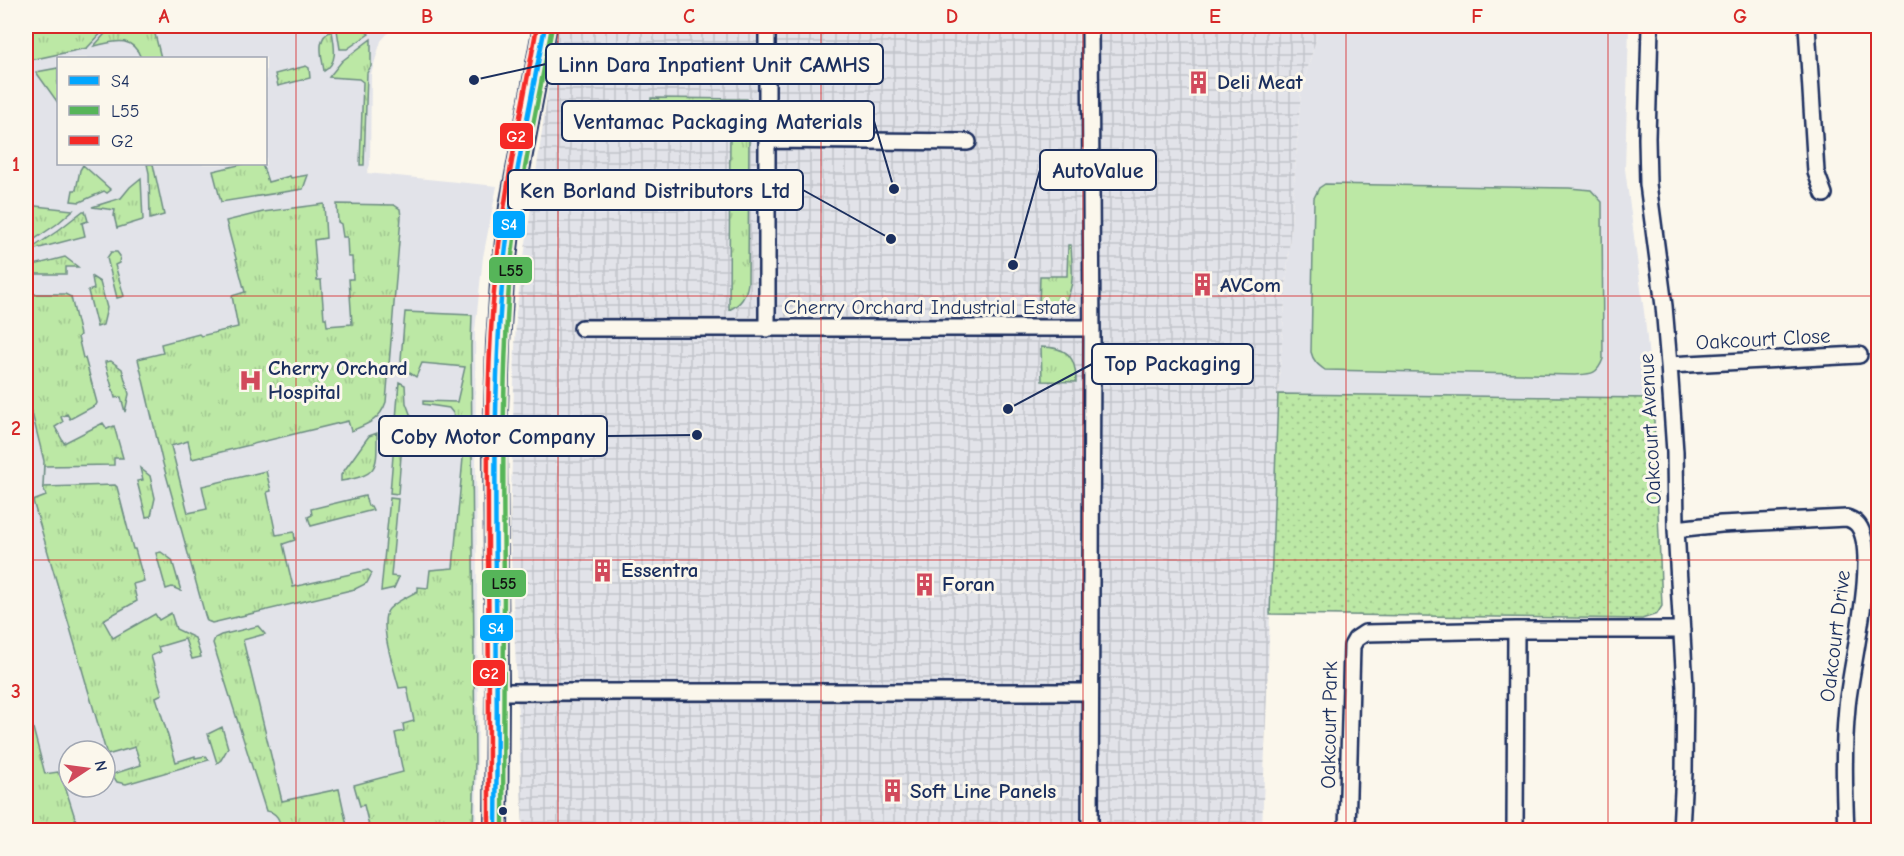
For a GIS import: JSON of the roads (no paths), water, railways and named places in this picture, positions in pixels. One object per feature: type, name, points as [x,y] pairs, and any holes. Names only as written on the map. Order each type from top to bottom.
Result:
[{"type":"main road","points":[[495,831],[497,692],[495,443],[502,293],[511,207],[545,26]]},
{"type":"street","name":"Cherry Orchard Industrial Estate","points":[[767,26],[767,329]]},
{"type":"street","name":"Cherry Orchard Industrial Estate","points":[[1090,26],[1092,328],[1090,831]]},
{"type":"street","name":"Oakcourt Avenue","points":[[1650,26],[1648,184],[1664,306],[1669,365],[1685,687],[1681,831]]},
{"type":"street","points":[[1807,26],[1816,172],[1824,194]]},
{"type":"street","points":[[767,140],[968,142]]},
{"type":"street","name":"Cherry Orchard Industrial Estate","points":[[582,328],[1092,328]]},
{"type":"street","name":"Oakcourt Close","points":[[1669,365],[1859,355]]},
{"type":"street","name":"Oakcourt Drive","points":[[1676,529],[1721,524],[1847,518],[1860,527],[1864,541],[1866,579],[1847,704],[1843,758],[1846,831]]},
{"type":"street","points":[[1515,831],[1516,630]]},
{"type":"street","name":"Oakcourt Park","points":[[1347,831],[1352,646],[1356,639],[1365,633],[1682,630]]},
{"type":"street","points":[[497,692],[1090,692]]},
{"type":"place","name":"Linn Dara Inpatient Unit CAMHS","points":[[474,80]]},
{"type":"place","name":"Deli Meat","points":[[1199,82]]},
{"type":"place","name":"Ventamac Packaging Materials","points":[[894,189]]},
{"type":"place","name":"Ken Borland Distributors Ltd","points":[[891,239]]},
{"type":"place","name":"AutoValue","points":[[1013,265]]},
{"type":"place","name":"AVCom","points":[[1202,285]]},
{"type":"place","name":"Cherry Orchard Hospital","points":[[250,380]]},
{"type":"place","name":"Top Packaging","points":[[1008,409]]},
{"type":"place","name":"Coby Motor Company","points":[[697,435]]},
{"type":"place","name":"Essentra","points":[[603,570]]},
{"type":"place","name":"Foran","points":[[924,584]]},
{"type":"place","name":"Soft Line Panels","points":[[892,791]]}]
